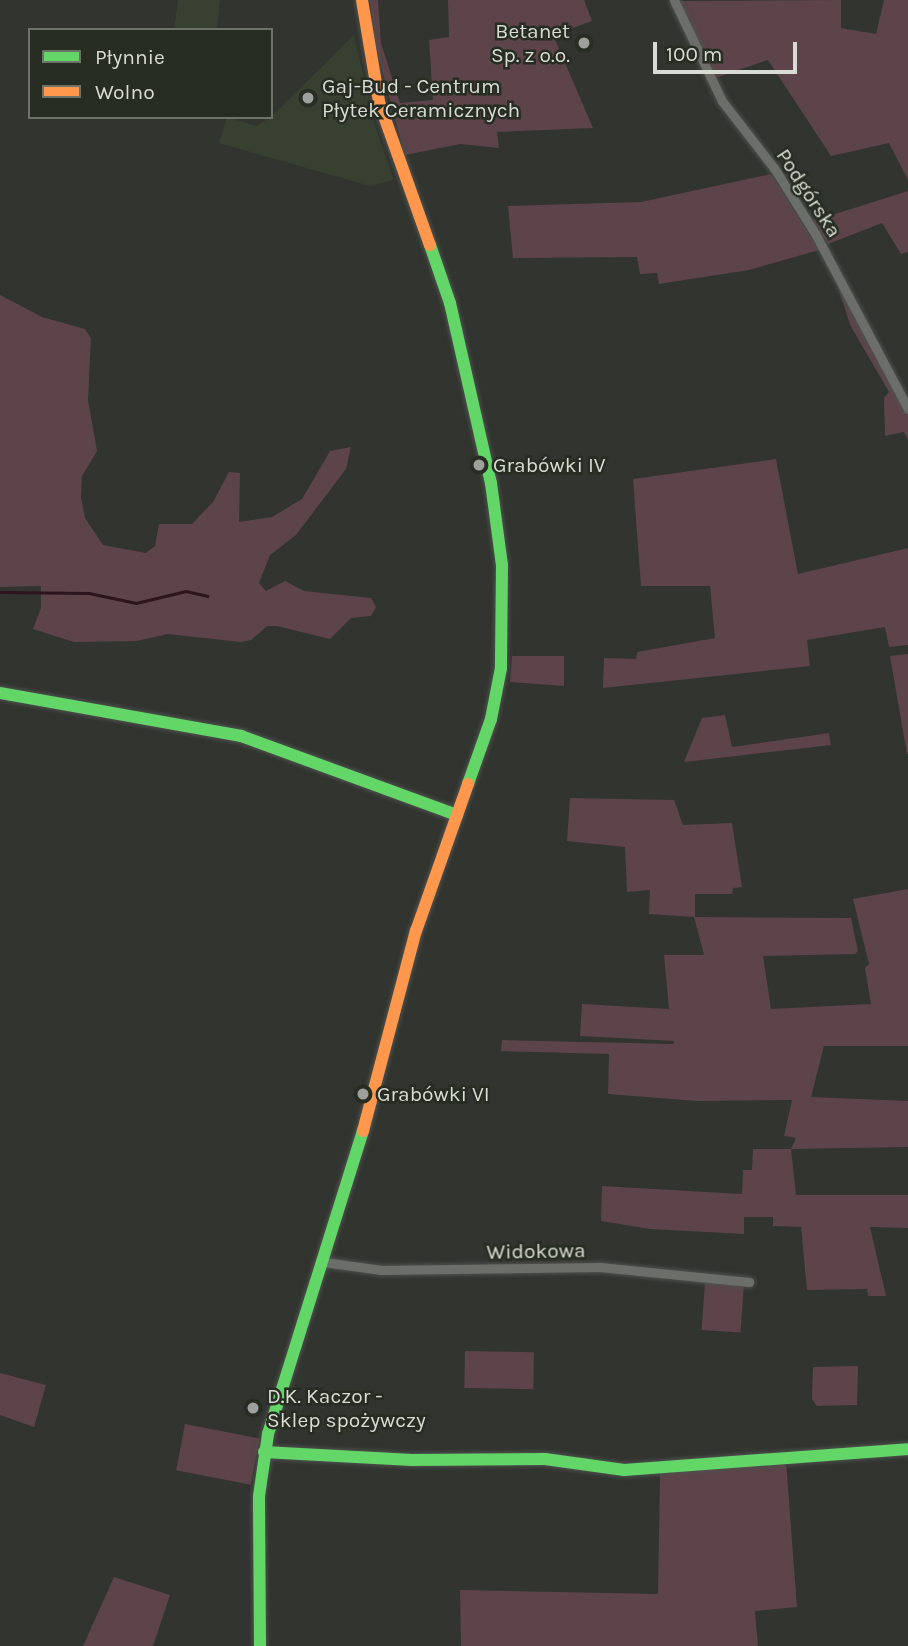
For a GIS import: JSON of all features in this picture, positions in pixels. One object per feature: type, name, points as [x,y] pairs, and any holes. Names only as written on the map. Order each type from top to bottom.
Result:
[{"type":"street","points":[[260,1646],[258,1518],[264,1452],[348,1188],[416,931],[491,719],[500,674],[502,580],[496,512],[450,303],[379,102],[362,0]]},
{"type":"street","name":"Podgórska","points":[[674,0],[722,101],[774,168],[808,223],[855,302],[908,409]]},
{"type":"street","points":[[0,693],[241,736],[457,815]]},
{"type":"street","name":"Widokowa","points":[[324,1262],[381,1270],[600,1268],[749,1282]]},
{"type":"street","points":[[264,1452],[412,1460],[545,1459],[624,1470],[908,1449]]},
{"type":"shaded area","points":[[178,0],[220,0],[217,28],[174,28]]},
{"type":"shaded area","points":[[370,0],[378,0],[381,43],[400,103],[433,100],[429,40],[449,37],[448,0],[584,0],[592,21],[553,35],[593,128],[497,132],[499,148],[460,144],[405,155],[375,44]]},
{"type":"shaded area","points":[[841,0],[841,28],[876,34],[884,0],[908,0],[908,180],[889,143],[831,156],[768,60],[715,78],[680,1]]},
{"type":"shaded area","points":[[354,35],[375,126],[394,180],[370,186],[219,143],[226,119],[256,126],[273,119],[273,115]]},
{"type":"shaded area","points":[[771,174],[819,250],[749,270],[659,284],[657,273],[640,274],[637,257],[513,258],[508,206],[641,202]]},
{"type":"shaded area","points":[[908,191],[908,252],[901,254],[882,223],[828,244],[813,221]]},
{"type":"shaded area","points":[[833,270],[908,415],[908,440],[904,432],[885,436],[884,398],[889,392],[850,325]]},
{"type":"shaded area","points":[[0,295],[42,317],[85,329],[91,338],[88,400],[97,451],[82,476],[81,497],[85,518],[103,545],[146,553],[155,546],[159,524],[192,524],[213,502],[229,472],[240,473],[239,522],[272,517],[302,499],[330,451],[351,447],[346,469],[296,535],[270,555],[259,583],[266,591],[285,581],[304,591],[371,598],[376,607],[371,616],[351,618],[330,639],[267,626],[251,640],[241,642],[168,634],[137,641],[74,642],[33,629],[41,608],[41,586],[0,587]]},
{"type":"shaded area","points":[[776,459],[798,574],[908,548],[908,645],[889,647],[885,627],[807,640],[810,666],[603,688],[604,658],[636,659],[637,652],[715,638],[710,586],[641,586],[633,479]]},
{"type":"shaded area","points":[[908,654],[908,754],[907,754],[890,656]]},
{"type":"shaded area","points":[[512,656],[564,656],[564,686],[510,682]]},
{"type":"shaded area","points":[[725,715],[732,747],[829,733],[831,745],[684,762],[702,718]]},
{"type":"shaded area","points":[[570,798],[674,800],[683,825],[732,823],[742,887],[733,888],[732,894],[695,894],[695,917],[851,918],[858,951],[855,954],[763,956],[771,1009],[871,1004],[865,968],[869,964],[853,899],[908,889],[908,1046],[824,1046],[811,1097],[908,1101],[908,1147],[791,1149],[796,1138],[784,1136],[792,1100],[697,1101],[608,1094],[609,1054],[501,1051],[502,1040],[674,1044],[674,1041],[580,1036],[582,1004],[669,1009],[664,955],[704,955],[694,917],[649,914],[650,890],[627,892],[625,847],[567,841]]},
{"type":"shaded area","points":[[753,1149],[791,1149],[796,1195],[908,1195],[908,1228],[870,1227],[886,1296],[868,1296],[867,1289],[807,1290],[801,1227],[773,1226],[773,1217],[744,1217],[744,1234],[650,1229],[601,1221],[602,1186],[742,1194],[743,1170],[752,1170]]},
{"type":"shaded area","points":[[705,1282],[744,1285],[741,1333],[702,1330]]},
{"type":"shaded area","points":[[465,1351],[534,1352],[533,1389],[464,1388]]},
{"type":"shaded area","points":[[858,1366],[857,1405],[817,1406],[812,1399],[813,1367]]},
{"type":"shaded area","points":[[0,1373],[46,1385],[34,1427],[0,1415]]},
{"type":"shaded area","points":[[185,1424],[260,1439],[251,1485],[176,1470]]},
{"type":"shaded area","points":[[786,1461],[797,1607],[755,1611],[758,1646],[461,1646],[460,1590],[658,1594],[660,1473]]},
{"type":"shaded area","points":[[114,1577],[170,1595],[153,1646],[83,1646]]},
{"type":"waterway","points":[[0,592],[89,593],[136,603],[186,591],[207,596]]},
{"type":"traffic: fast","points":[[430,245],[450,303],[491,483],[502,565],[501,668],[491,719],[468,784]]},
{"type":"traffic: fast","points":[[0,693],[241,736],[457,815]]},
{"type":"traffic: fast","points":[[260,1646],[259,1496],[268,1434],[363,1131]]},
{"type":"traffic: fast","points":[[264,1452],[412,1460],[545,1459],[624,1470],[908,1449]]},
{"type":"traffic: slow","points":[[362,0],[379,102],[430,245]]},
{"type":"traffic: slow","points":[[363,1131],[416,931],[468,784]]},
{"type":"place","name":"Betanet Sp. z o.o.","points":[[584,43]]},
{"type":"place","name":"Gaj-Bud - Centrum Płytek Ceramicznych","points":[[308,98]]},
{"type":"place","name":"Grabówki IV","points":[[479,465]]},
{"type":"place","name":"Grabówki VI","points":[[363,1094]]},
{"type":"place","name":"D.K. Kaczor - Sklep spożywczy","points":[[253,1408]]}]
